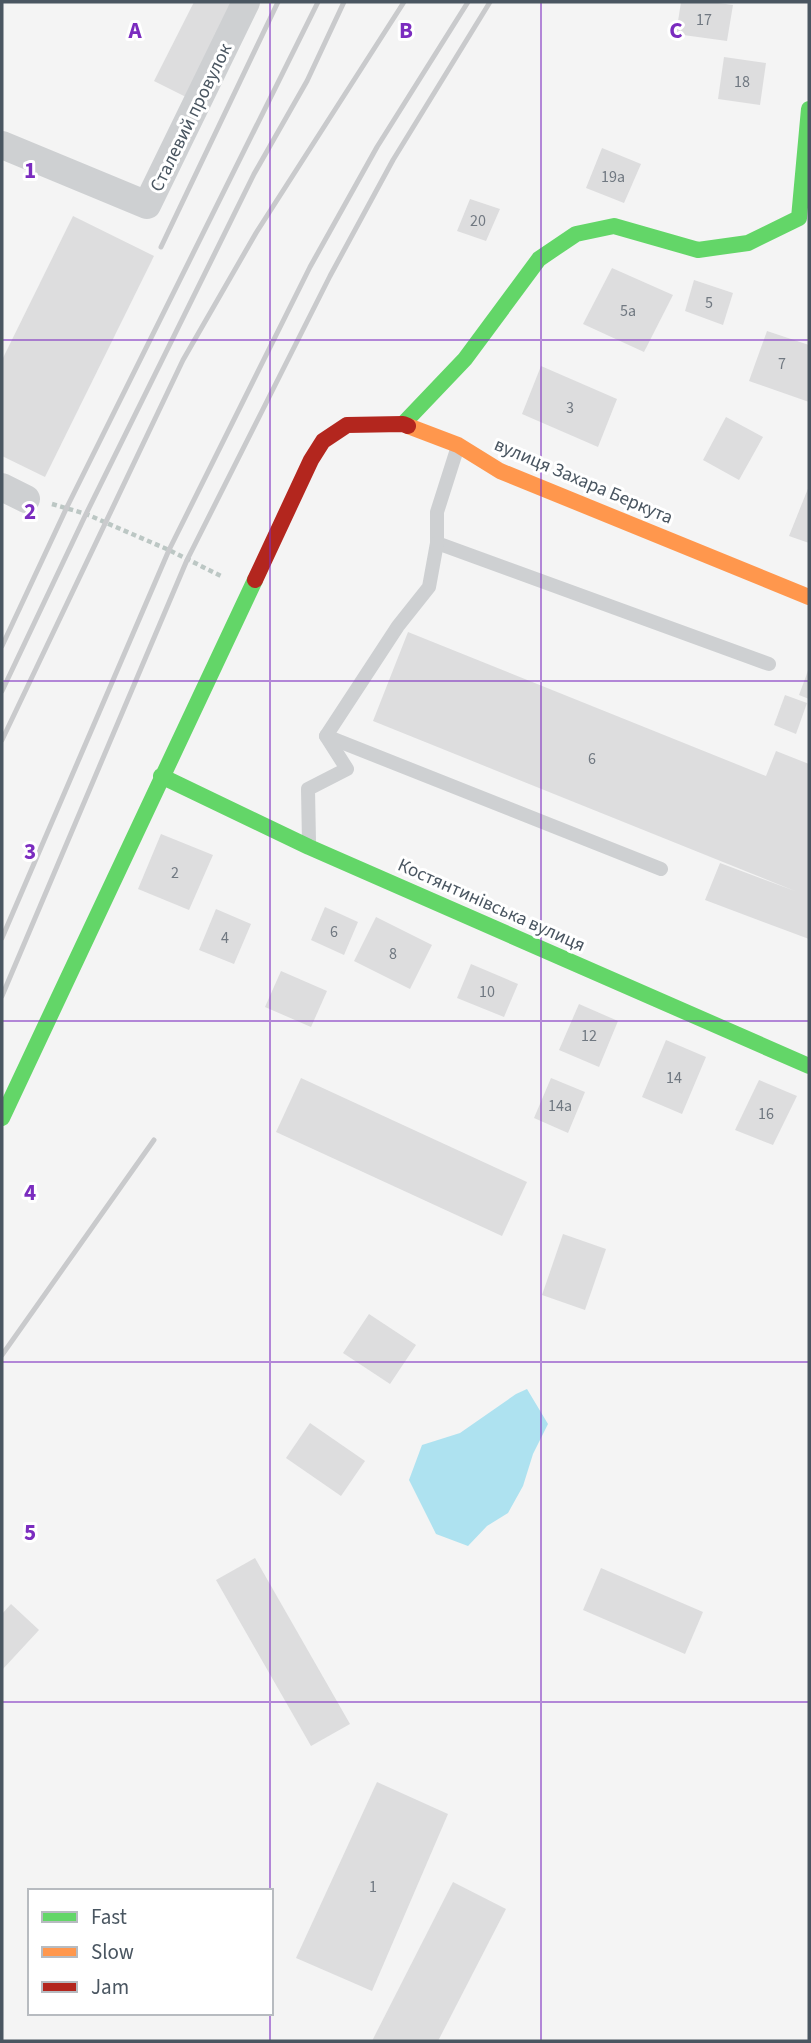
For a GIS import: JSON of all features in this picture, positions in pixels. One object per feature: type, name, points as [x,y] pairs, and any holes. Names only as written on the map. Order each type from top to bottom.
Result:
[{"type":"street","name":"Сталевий провулок","points":[[2,145],[147,205],[246,2]]},
{"type":"street","points":[[403,424],[465,359],[539,258],[576,234],[614,226],[698,250],[748,243],[804,216],[809,109]]},
{"type":"street","name":"вулиця Захара Беркута","points":[[2,1118],[311,460],[323,441],[347,425],[403,424],[458,444],[500,471],[809,597]]},
{"type":"street","name":"Костянтинівська вулиця","points":[[161,776],[309,847],[809,1066]]},
{"type":"lane","points":[[326,736],[398,626],[429,587],[437,543],[436,512],[458,444]]},
{"type":"lane","points":[[437,543],[769,664]]},
{"type":"lane","points":[[309,847],[309,789],[348,769],[326,736]]},
{"type":"lane","points":[[326,736],[660,869]]},
{"type":"path","points":[[14,493],[86,514],[169,550],[250,590]]},
{"type":"water","points":[[527,1389],[548,1424],[533,1454],[523,1486],[508,1513],[487,1526],[468,1546],[436,1534],[409,1480],[422,1445],[460,1433]]},
{"type":"building","points":[[194,2],[233,4],[186,97],[154,81]]},
{"type":"building","points":[[681,2],[733,5],[727,41],[676,34]]},
{"type":"building","points":[[724,57],[766,63],[760,105],[718,99]]},
{"type":"building","points":[[602,148],[641,164],[624,203],[586,188]]},
{"type":"building","points":[[470,199],[500,209],[486,241],[457,231]]},
{"type":"building","points":[[73,216],[154,256],[45,477],[2,456],[2,360]]},
{"type":"building","points":[[612,268],[673,295],[644,352],[583,324]]},
{"type":"building","points":[[694,280],[733,293],[723,325],[685,311]]},
{"type":"building","points":[[767,331],[809,345],[809,402],[749,381]]},
{"type":"building","points":[[541,366],[617,399],[598,447],[522,414]]},
{"type":"building","points":[[726,417],[763,437],[739,480],[703,460]]},
{"type":"building","points":[[809,486],[809,543],[789,536]]},
{"type":"building","points":[[408,632],[766,776],[776,751],[809,764],[809,939],[705,900],[720,863],[795,891],[373,721]]},
{"type":"building","points":[[809,668],[809,699],[799,695]]},
{"type":"building","points":[[785,695],[807,703],[796,734],[774,725]]},
{"type":"building","points":[[161,834],[213,855],[189,910],[138,889]]},
{"type":"building","points":[[325,907],[358,922],[344,955],[311,940]]},
{"type":"building","points":[[216,909],[251,924],[234,964],[199,950]]},
{"type":"building","points":[[376,917],[432,945],[410,989],[354,961]]},
{"type":"building","points":[[471,964],[518,984],[504,1017],[457,998]]},
{"type":"building","points":[[281,971],[327,991],[311,1027],[265,1007]]},
{"type":"building","points":[[579,1004],[618,1021],[599,1067],[559,1050]]},
{"type":"building","points":[[666,1040],[706,1057],[682,1114],[642,1097]]},
{"type":"building","points":[[301,1078],[527,1182],[502,1236],[276,1132]]},
{"type":"building","points":[[551,1078],[585,1092],[568,1133],[534,1118]]},
{"type":"building","points":[[759,1080],[797,1096],[773,1145],[735,1130]]},
{"type":"building","points":[[563,1234],[606,1249],[585,1310],[542,1295]]},
{"type":"building","points":[[369,1314],[416,1345],[390,1384],[343,1353]]},
{"type":"building","points":[[310,1423],[365,1461],[341,1496],[286,1458]]},
{"type":"building","points":[[255,1558],[350,1724],[311,1746],[216,1580]]},
{"type":"building","points":[[601,1568],[703,1612],[685,1654],[583,1610]]},
{"type":"building","points":[[11,1604],[39,1630],[2,1670],[2,1614]]},
{"type":"building","points":[[377,1782],[448,1814],[372,1991],[296,1958]]},
{"type":"building","points":[[453,1882],[506,1909],[438,2041],[372,2041]]},
{"type":"railway","points":[[161,247],[278,2]]},
{"type":"railway","points":[[2,646],[67,507],[318,2]]},
{"type":"railway","points":[[2,691],[254,174],[307,81],[344,2]]},
{"type":"railway","points":[[2,740],[183,360],[256,233],[404,2]]},
{"type":"railway","points":[[2,938],[169,550],[310,267],[377,147],[468,2]]},
{"type":"railway","points":[[2,996],[187,560],[330,276],[393,160],[490,2]]},
{"type":"railway","points":[[2,1355],[154,1140]]},
{"type":"traffic: fast","points":[[403,424],[465,359],[539,259],[576,234],[614,226],[698,250],[748,243],[799,218],[809,109]]},
{"type":"traffic: fast","points":[[2,1118],[255,580]]},
{"type":"traffic: fast","points":[[161,776],[309,847],[809,1066]]},
{"type":"traffic: slow","points":[[408,426],[458,445],[500,471],[809,597]]},
{"type":"traffic: jam","points":[[255,580],[311,460],[323,441],[347,425],[408,426]]}]
